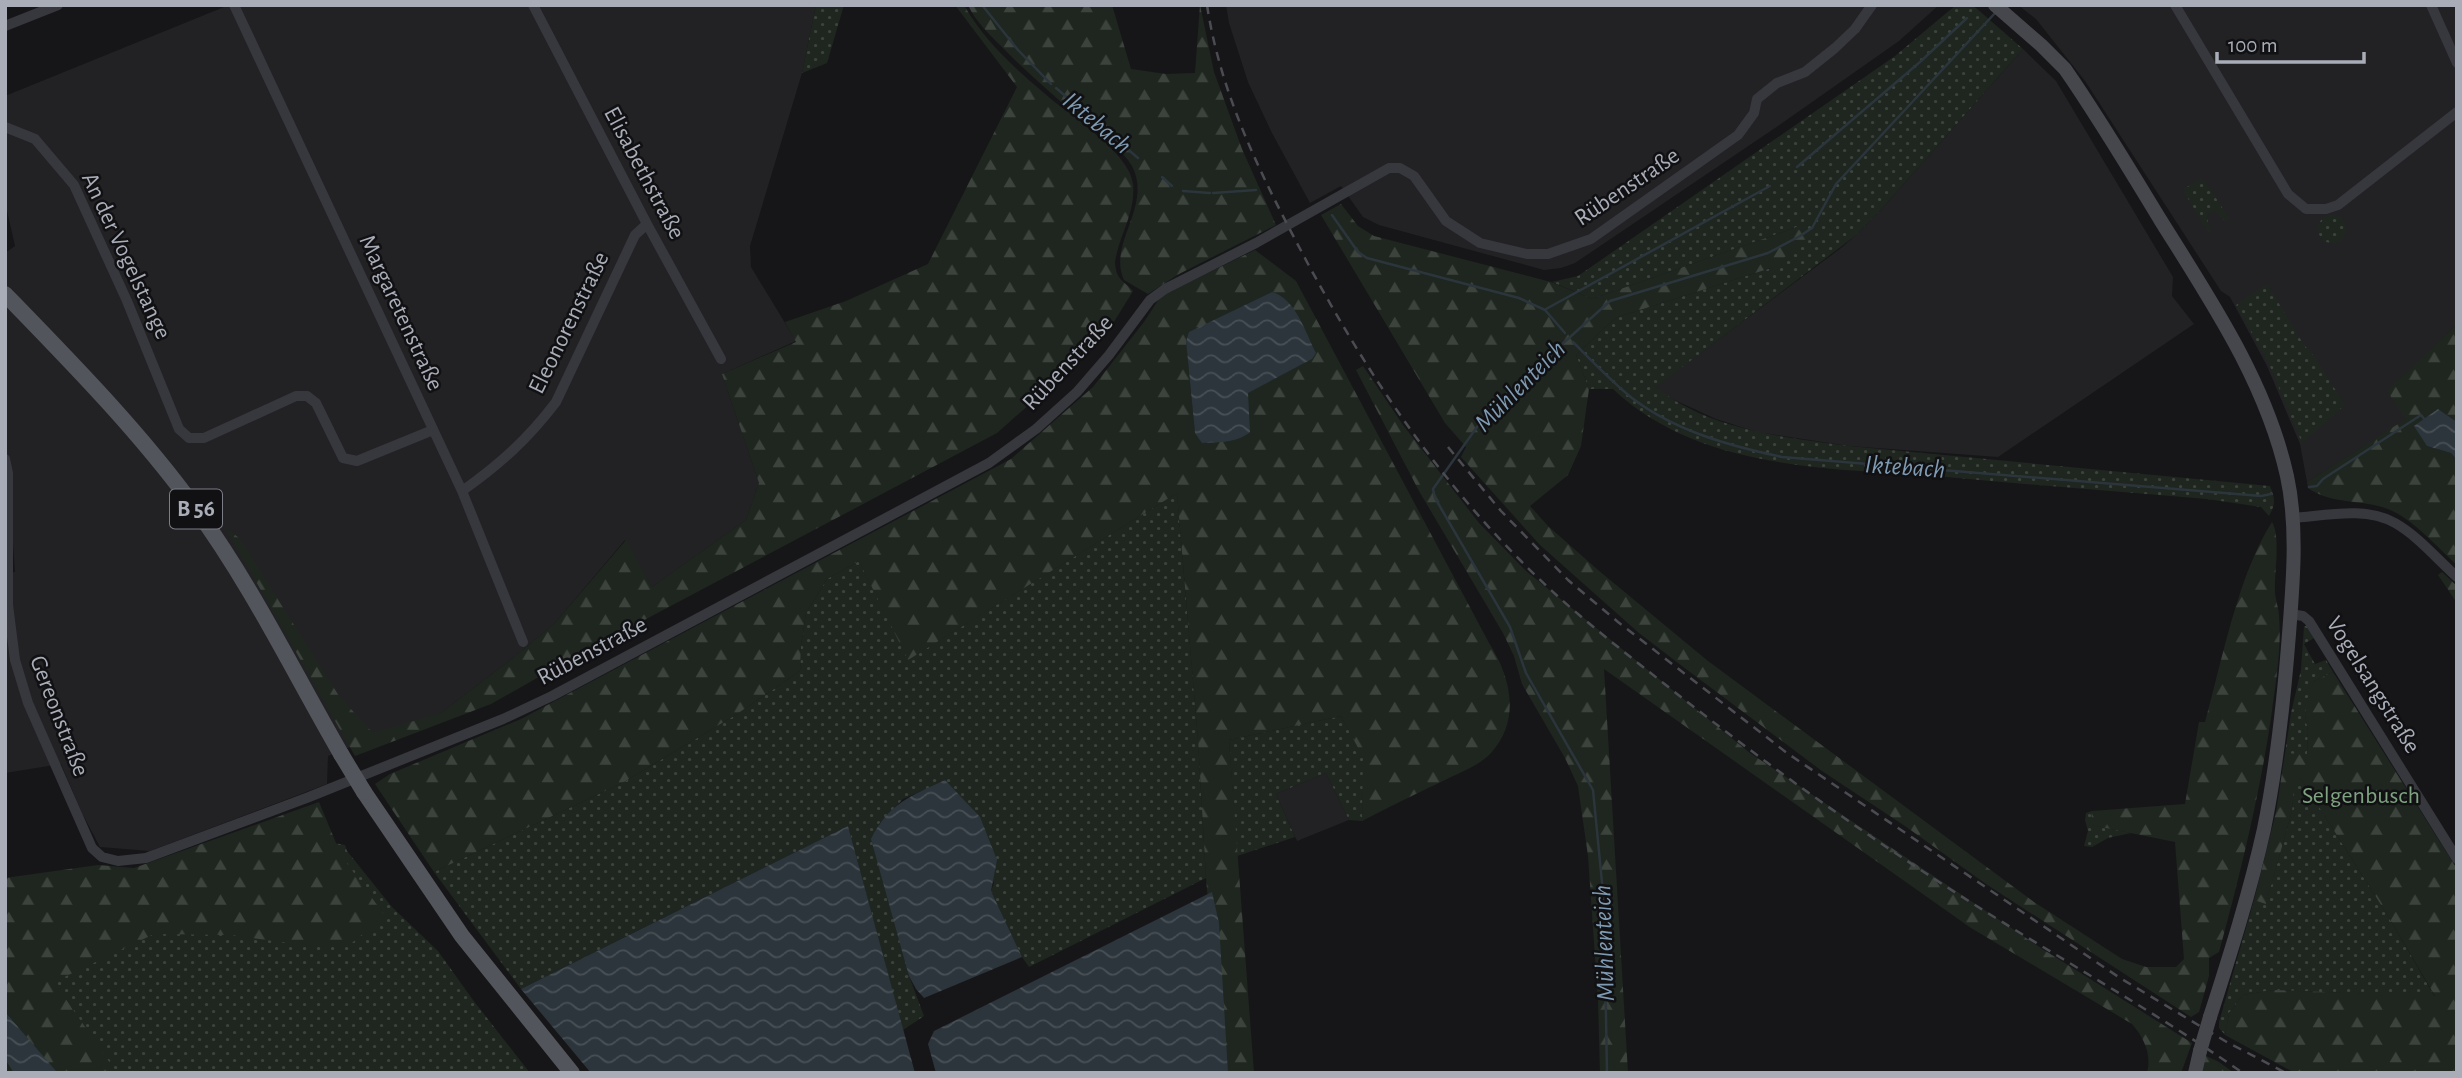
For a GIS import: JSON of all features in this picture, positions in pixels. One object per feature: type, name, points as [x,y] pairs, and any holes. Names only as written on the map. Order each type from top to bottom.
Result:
[{"type":"main road","points":[[1995,5],[2065,69],[2228,329],[2273,425],[2287,478],[2294,560],[2284,686],[2264,827],[2252,879],[2195,1073]]},
{"type":"main road","name":"B 56","points":[[5,294],[64,354],[151,452],[196,509],[233,565],[364,792],[461,936],[572,1073]]},
{"type":"street","points":[[5,26],[58,5]]},
{"type":"street","name":"Margaretenstraße","points":[[234,5],[462,491],[523,642]]},
{"type":"street","name":"Elisabethstraße","points":[[533,5],[646,224],[721,359]]},
{"type":"street","name":"Rübenstraße","points":[[97,854],[118,861],[146,858],[309,797],[503,719],[552,696],[989,463],[1036,429],[1069,400],[1101,365],[1150,300],[1165,289],[1267,238],[1389,168],[1400,168],[1414,176],[1446,221],[1480,243],[1528,254],[1548,254],[1591,239],[1738,135],[1754,113],[1757,99],[1777,83],[1805,72],[1835,48],[1855,29],[1872,5]]},
{"type":"street","points":[[2175,5],[2288,194],[2306,209],[2313,211],[2338,205],[2457,111]]},
{"type":"street","points":[[2431,5],[2457,63]]},
{"type":"street","name":"An der Vogelstange","points":[[5,127],[35,139],[74,185],[127,301],[180,429],[189,438],[204,438],[296,396],[307,396],[316,403],[343,457],[357,461],[433,430]]},
{"type":"street","name":"Eleonorenstraße","points":[[462,491],[499,465],[556,402],[635,236],[646,224]]},
{"type":"street","name":"Gereonstraße","points":[[5,459],[8,473],[8,605],[15,660],[28,703],[60,779],[87,841],[97,854]]},
{"type":"street","points":[[2292,518],[2352,514],[2393,522],[2457,577]]},
{"type":"street","name":"Vogelsangstraße","points":[[2290,614],[2303,616],[2309,621],[2457,859]]},
{"type":"shaded area","points":[[229,5],[816,5],[802,73],[750,246],[751,267],[796,341],[722,374],[759,483],[746,520],[652,587],[625,540],[554,624],[441,713],[328,756],[327,784],[150,851],[100,847],[61,764],[5,773],[5,573],[15,572],[5,432],[5,253],[15,246],[5,202],[5,96]]},
{"type":"shaded area","points":[[1226,5],[1939,5],[1899,41],[1575,263],[1544,270],[1379,225],[1363,217],[1341,186],[1310,203],[1248,82]]},
{"type":"shaded area","points":[[2018,5],[2457,5],[2457,324],[2388,391],[2407,419],[2307,482],[2300,444],[2267,366],[2230,297],[2221,291],[2085,81],[2036,19]]},
{"type":"shaded area","points":[[2023,49],[2056,81],[2173,277],[2172,296],[2194,324],[1998,457],[1849,446],[1757,432],[1716,419],[1668,397],[1655,387],[1855,236]]},
{"type":"shaded area","points":[[1326,773],[1349,820],[1297,841],[1276,794]]},
{"type":"green space","points":[[816,5],[844,5],[827,63],[802,73]]},
{"type":"green space","points":[[955,5],[964,5],[980,30],[1011,63],[1096,134],[1121,159],[1129,172],[1133,184],[1132,204],[1115,262],[1118,276],[1133,291],[1104,338],[997,433],[491,704],[355,756],[225,527],[239,538],[339,696],[373,733],[441,713],[554,624],[626,540],[652,587],[746,520],[759,483],[722,374],[796,342],[785,322],[846,301],[928,264],[1017,87]]},
{"type":"green space","points":[[968,5],[1112,5],[1131,69],[1166,74],[1195,73],[1200,5],[1214,72],[1242,149],[1276,225],[1179,274],[1148,294],[1124,280],[1120,266],[1121,253],[1137,196],[1137,181],[1132,166],[1118,149],[1012,57],[983,28]]},
{"type":"green space","points":[[1956,5],[1971,5],[1976,8],[2023,49],[1855,236],[1656,387],[1699,413],[1773,435],[1849,446],[2270,486],[2274,501],[2269,516],[2261,507],[2207,499],[1860,471],[1771,461],[1728,451],[1686,436],[1648,416],[1613,389],[1589,389],[1576,355],[1615,318],[1771,268],[1797,227],[1592,299],[1552,282],[1578,276],[1895,56]]},
{"type":"green space","points":[[2202,179],[2229,218],[2225,221],[2215,210],[2206,215],[2211,232],[2209,233],[2184,192],[2185,188]]},
{"type":"green space","points":[[1341,204],[1358,226],[1374,236],[1551,282],[1592,299],[1797,227],[1808,239],[1771,268],[1615,318],[1576,355],[1589,389],[1581,446],[1568,475],[1530,506],[1548,526],[1598,570],[1708,661],[2034,902],[2122,959],[2146,967],[2176,967],[2184,959],[2175,842],[2091,825],[2092,811],[2185,804],[2199,722],[2205,722],[2240,592],[2260,543],[2272,522],[2276,537],[2275,591],[2280,641],[2271,718],[2242,865],[2219,952],[2209,958],[2209,976],[2199,1012],[2191,1017],[1986,884],[1822,771],[1639,633],[1540,545],[1461,457],[1466,447],[1445,423],[1321,215]]},
{"type":"green space","points":[[2332,215],[2342,219],[2346,229],[2342,239],[2332,243],[2322,239],[2318,229],[2322,219]]},
{"type":"green space","points":[[1255,250],[1296,281],[1497,656],[1510,698],[1506,727],[1491,753],[1469,768],[1362,821],[1363,757],[1341,716],[1229,740],[1254,1073],[1223,1073],[1177,493],[908,660],[859,561],[827,579],[806,613],[800,671],[737,714],[624,782],[434,872],[375,784],[390,774],[521,719],[1011,459],[1093,387],[1161,296]],"holes":[[[1272,292],[1312,359],[1247,393],[1195,433],[1186,340],[1190,332]]]},
{"type":"green space","points":[[2267,284],[2345,405],[2302,443],[2269,364],[2236,305]]},
{"type":"green space","points":[[2457,324],[2457,422],[2438,409],[2427,446],[2451,453],[2457,460],[2457,565],[2397,513],[2378,506],[2327,497],[2308,488],[2307,482],[2406,419],[2387,391]]},
{"type":"green space","points":[[1363,366],[1403,425],[1479,523],[1526,571],[1750,753],[2044,950],[2192,1043],[2181,1073],[2147,1073],[2146,1047],[2132,1024],[1971,928],[1604,669],[1628,1073],[1600,1073],[1588,856],[1578,786],[1522,684],[1514,656],[1503,633],[1419,491],[1356,370]]},
{"type":"green space","points":[[1177,493],[1198,740],[1206,878],[1029,967],[991,891],[994,883],[945,781],[903,799],[879,824],[909,976],[924,1016],[903,1030],[848,826],[521,989],[434,872],[624,782],[737,714],[800,671],[806,613],[827,579],[859,561],[909,659]]},
{"type":"green space","points":[[2442,572],[2457,586],[2457,603],[2438,575]]},
{"type":"green space","points":[[2304,626],[2307,626],[2314,638],[2304,644],[2315,664],[2326,660],[2333,672],[2314,681],[2305,715],[2308,731],[2307,756],[2285,753],[2301,670]]},
{"type":"green space","name":"Selgenbusch","points":[[2333,672],[2457,869],[2457,1073],[2295,1073],[2225,1035],[2229,1013],[2243,995],[2274,990],[2435,996],[2302,780],[2295,777],[2292,811],[2266,904],[2254,900],[2276,812],[2285,753],[2307,755],[2306,702],[2314,681]]},
{"type":"green space","points":[[1341,716],[1364,757],[1362,821],[1349,820],[1326,773],[1276,794],[1295,837],[1237,856],[1229,740]]},
{"type":"green space","points":[[2294,776],[2302,780],[2388,916],[2435,997],[2274,990],[2243,995],[2229,1013],[2225,1035],[2219,1028],[2219,1022],[2254,900],[2266,903],[2292,811]]},
{"type":"green space","points":[[319,802],[341,855],[385,916],[348,946],[289,943],[231,935],[154,934],[54,982],[117,1073],[57,1073],[5,1012],[5,878],[98,865],[134,868]]},
{"type":"green space","points":[[2092,811],[2092,825],[2131,833],[2108,838],[2092,847],[2084,846],[2088,831],[2086,813]]},
{"type":"green space","points":[[317,840],[345,845],[392,907],[438,951],[530,1073],[5,1073],[5,922]]},
{"type":"green space","points":[[2204,1055],[2219,1062],[2234,1073],[2202,1073]]},
{"type":"water","points":[[1272,292],[1294,309],[1316,353],[1312,359],[1248,393],[1250,432],[1245,436],[1234,440],[1202,443],[1195,433],[1186,341],[1189,332]]},
{"type":"water","points":[[2438,409],[2457,422],[2457,460],[2451,453],[2427,446],[2414,426]]},
{"type":"water","points":[[945,780],[980,817],[997,860],[991,891],[1022,957],[924,998],[909,976],[871,839],[893,809],[911,796]]},
{"type":"water","points":[[848,826],[915,1073],[591,1073],[521,989]]},
{"type":"water","points":[[1212,892],[1219,923],[1228,1073],[936,1073],[928,1044],[934,1031]]},
{"type":"water","points":[[5,1012],[57,1073],[14,1073],[5,1059]]},
{"type":"waterway","name":"Iktebach","points":[[982,5],[1018,50],[1051,84]]},
{"type":"waterway","name":"Mühlenteich","points":[[1607,1073],[1604,903],[1593,790],[1526,673],[1510,627],[1435,498],[1433,489],[1489,410],[1610,301],[1768,253],[1812,228],[1836,184],[1996,12]]},
{"type":"waterway","points":[[1797,167],[1920,62],[1967,18]]},
{"type":"waterway","name":"Iktebach","points":[[1056,88],[1138,158]]},
{"type":"waterway","name":"Iktebach","points":[[1162,177],[1172,186]]},
{"type":"waterway","points":[[1546,309],[1770,186]]},
{"type":"waterway","name":"Iktebach","points":[[1213,193],[1256,190]]},
{"type":"waterway","name":"Iktebach","points":[[1183,191],[1210,193]]},
{"type":"waterway","name":"Iktebach","points":[[1332,215],[1358,252],[1367,258],[1519,298],[1545,310],[1565,333]]},
{"type":"waterway","name":"Iktebach","points":[[1573,342],[1632,398],[1666,420],[1704,436],[1782,457],[2261,496],[2271,494]]},
{"type":"waterway","name":"Iktebach","points":[[2309,487],[2317,486],[2323,479],[2421,415],[2425,420]]},
{"type":"railway","points":[[1207,5],[1222,73],[1246,138],[1275,201],[1330,303],[1378,382],[1431,457],[1522,562],[1626,653],[1728,733],[1828,806],[1969,901],[2166,1022],[2243,1073]]},
{"type":"railway","points":[[1448,447],[1501,511],[1568,580],[1787,753],[2120,978],[2225,1041],[2286,1073]]}]
